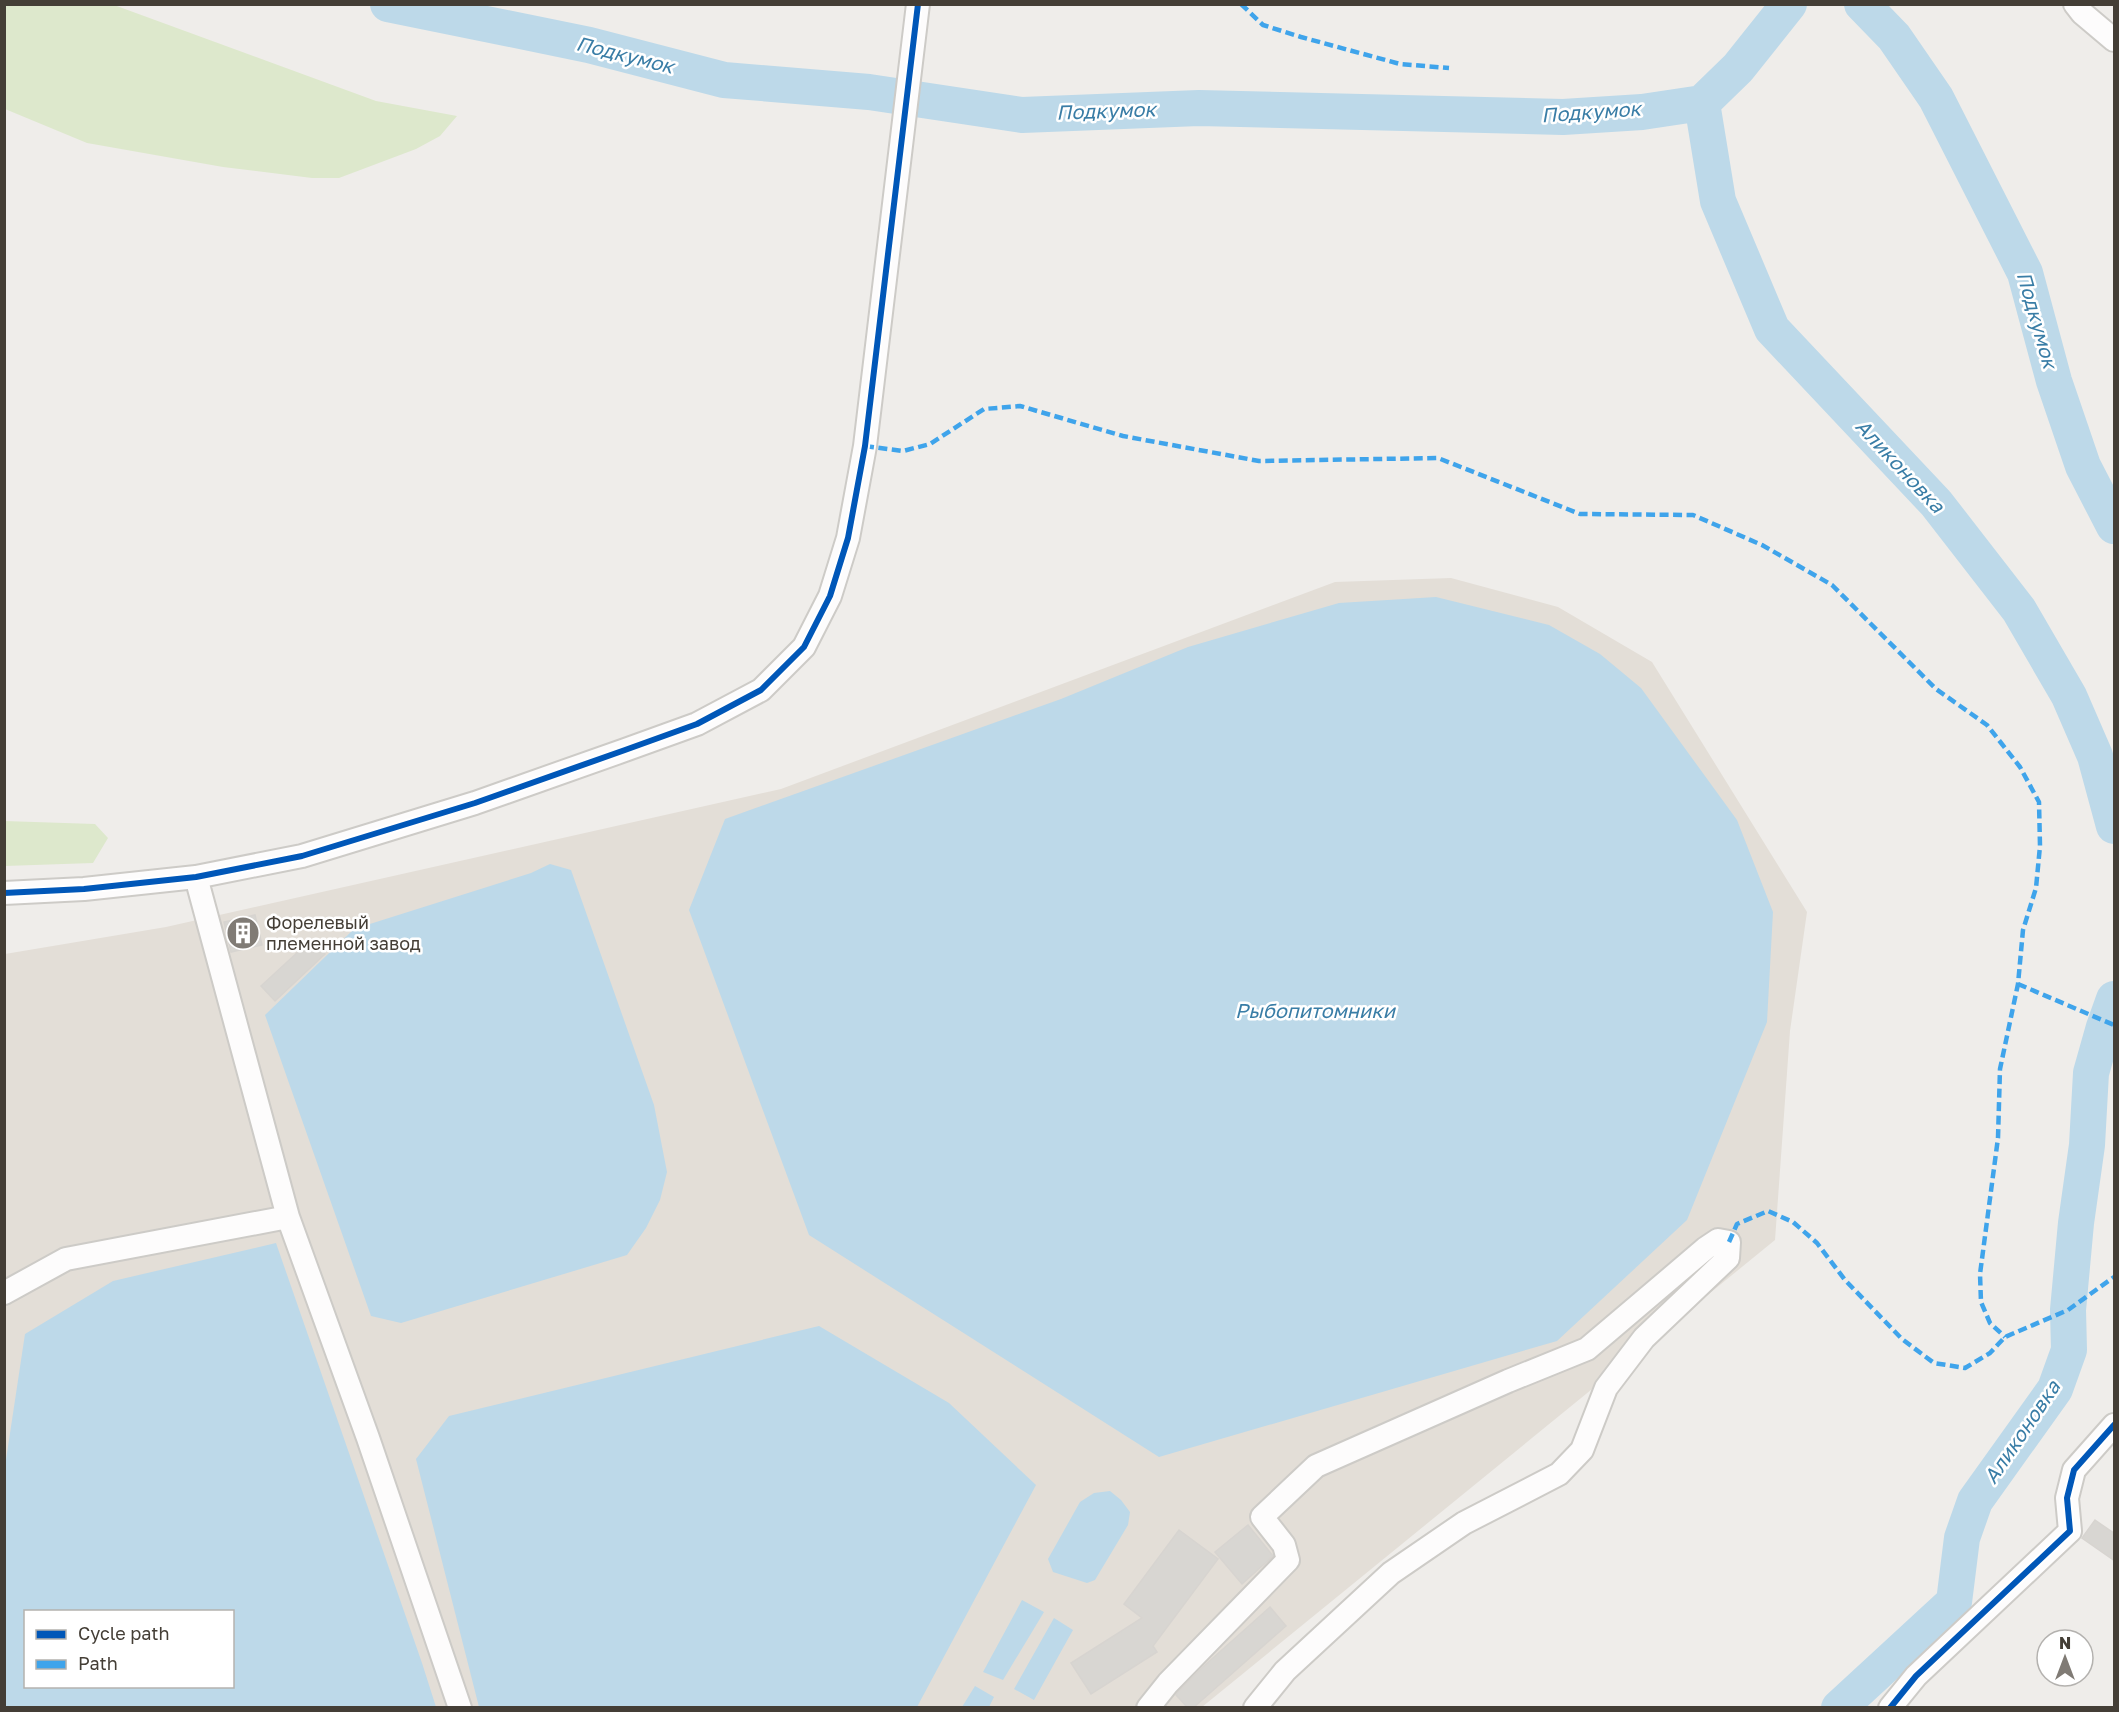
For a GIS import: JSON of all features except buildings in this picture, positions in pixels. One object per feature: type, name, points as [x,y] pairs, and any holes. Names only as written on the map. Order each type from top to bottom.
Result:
[{"type":"street","points":[[4,893],[84,889],[196,878],[302,856],[475,803],[697,724],[761,690],[804,647],[830,596],[848,538],[865,446],[918,4]]},
{"type":"street","points":[[2075,4],[2082,13],[2115,40]]},
{"type":"street","points":[[196,878],[288,1217],[368,1438],[460,1707]]},
{"type":"street","points":[[4,1293],[66,1259],[288,1217]]},
{"type":"street","points":[[1148,1707],[1168,1683],[1288,1560],[1284,1545],[1262,1517],[1316,1466],[1508,1381],[1587,1349],[1706,1248],[1718,1240],[1729,1242],[1728,1258],[1644,1338],[1606,1388],[1582,1450],[1559,1474],[1464,1523],[1391,1573],[1285,1671],[1255,1707]]},
{"type":"street","points":[[1890,1707],[1916,1676],[2070,1531],[2067,1498],[2074,1470],[2115,1425]]},
{"type":"shaded area","points":[[1451,578],[1558,607],[1652,662],[1807,912],[1790,1031],[1775,1240],[1202,1707],[5,1708],[5,954],[166,927],[781,789],[1335,582]]},
{"type":"green space","points":[[4,5],[114,5],[376,101],[457,116],[440,136],[416,149],[339,178],[312,178],[223,167],[87,143],[5,109]]},
{"type":"green space","points":[[4,821],[95,824],[108,838],[93,863],[5,866]]},
{"type":"water","name":"Рыбопитомники","points":[[1436,597],[1549,625],[1600,654],[1641,688],[1737,820],[1773,912],[1767,1022],[1687,1220],[1557,1341],[1159,1457],[809,1235],[689,910],[725,819],[1061,699],[1188,647],[1339,603]]},
{"type":"water","points":[[550,864],[571,870],[654,1105],[667,1172],[660,1200],[646,1228],[627,1255],[401,1323],[371,1316],[265,1015],[354,929],[531,873]]},
{"type":"water","points":[[276,1243],[436,1707],[5,1707],[4,1473],[25,1334],[113,1281]]},
{"type":"water","points":[[819,1326],[949,1403],[1036,1485],[917,1707],[479,1707],[416,1459],[449,1416]]},
{"type":"water","points":[[1110,1491],[1130,1512],[1128,1525],[1095,1580],[1087,1583],[1053,1572],[1048,1559],[1080,1502],[1094,1493]]},
{"type":"water","points":[[1022,1600],[1044,1612],[1003,1680],[983,1672]]},
{"type":"water","points":[[1054,1618],[1073,1630],[1034,1700],[1014,1689]]},
{"type":"water","points":[[975,1686],[994,1697],[989,1707],[962,1707]]},
{"type":"waterway","name":"Подкумок","points":[[388,4],[589,45],[724,80],[869,92],[1022,115],[1199,108],[1563,117],[1642,112],[1702,103],[1738,68],[1789,4]]},
{"type":"waterway","name":"Подкумок","points":[[1862,4],[1894,37],[1936,98],[2025,273],[2054,381],[2083,466],[2114,526]]},
{"type":"waterway","name":"Аликоновка","points":[[1702,103],[1718,201],[1772,329],[1936,503],[2019,610],[2069,696],[2095,756],[2114,826]]},
{"type":"waterway","name":"Аликоновка","points":[[1839,1708],[1954,1602],[1962,1538],[1975,1501],[2055,1389],[2069,1350],[2068,1310],[2076,1223],[2087,1145],[2091,1073],[2114,999]]},
{"type":"marked path","points":[[1241,4],[1263,25],[1301,37],[1400,64],[1449,68]]},
{"type":"marked path","points":[[865,446],[903,451],[930,444],[984,409],[1020,406],[1123,436],[1259,461],[1438,458],[1580,514],[1693,515],[1762,545],[1832,585],[1936,689],[1987,725],[2020,767],[2039,802],[2040,846],[2036,888],[2023,930],[2018,984],[2000,1069],[1998,1138],[1980,1274],[1981,1302],[1990,1323],[2005,1337]]},
{"type":"marked path","points":[[2018,984],[2114,1025]]},
{"type":"marked path","points":[[1729,1242],[1737,1224],[1768,1211],[1793,1222],[1817,1243],[1845,1280],[1902,1339],[1934,1363],[1965,1368],[1990,1353],[2005,1337],[2068,1310],[2114,1277]]},
{"type":"cycle path","points":[[4,893],[84,889],[196,877],[302,856],[475,803],[697,724],[761,690],[804,647],[830,596],[848,538],[865,446],[918,4]]},
{"type":"cycle path","points":[[1890,1708],[1916,1676],[2070,1531],[2067,1498],[2074,1470],[2114,1425]]},
{"type":"place","name":"Форелевый племенной завод","points":[[243,933]]}]
